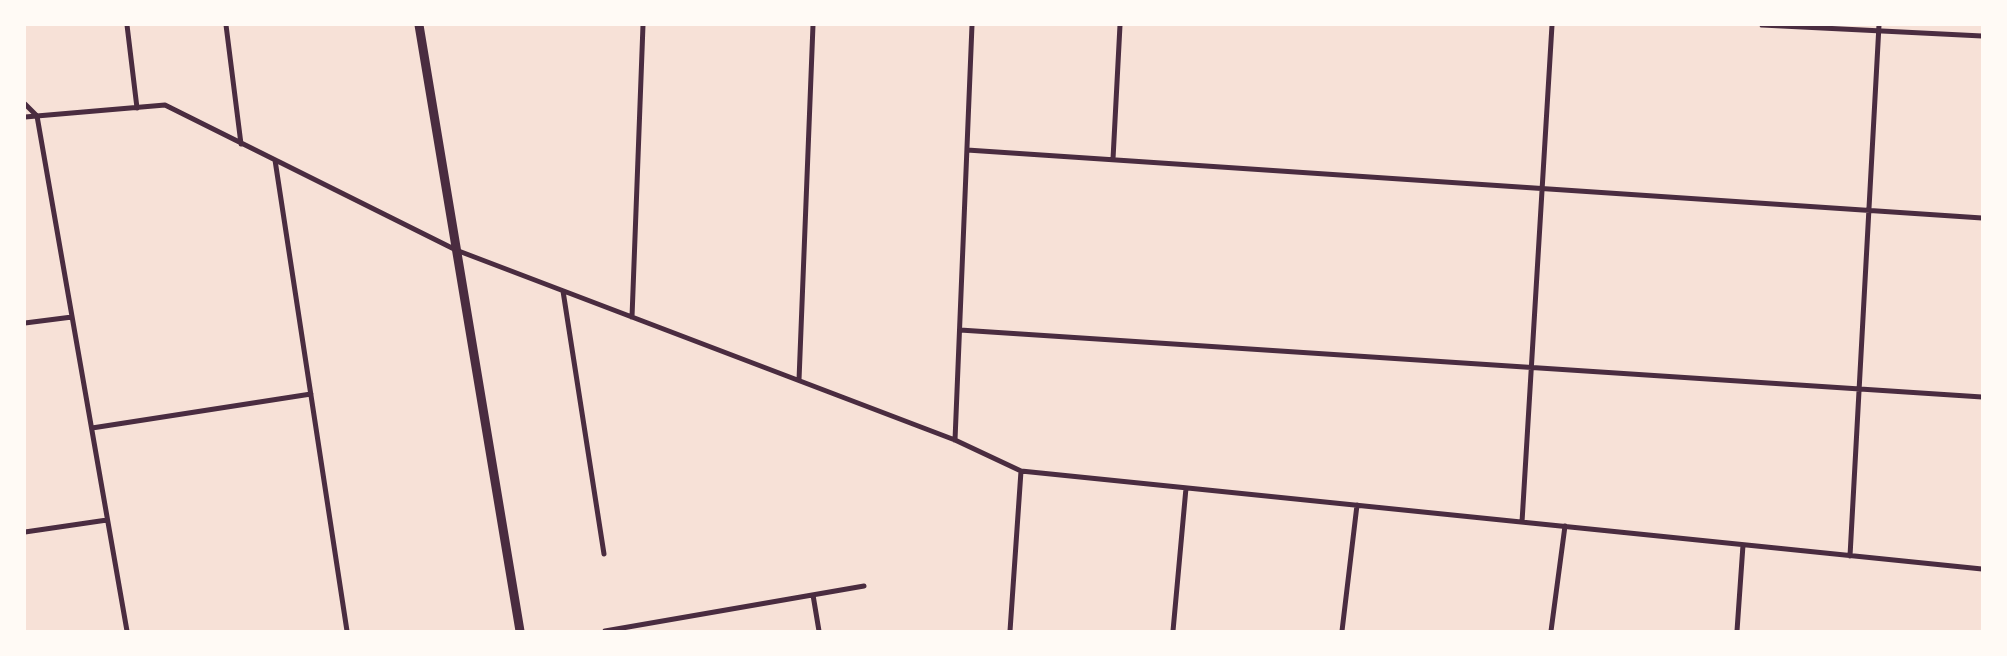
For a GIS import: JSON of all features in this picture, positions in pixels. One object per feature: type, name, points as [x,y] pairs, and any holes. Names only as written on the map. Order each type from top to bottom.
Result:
[{"type":"street","points":[[127,25],[137,108]]},
{"type":"street","points":[[226,25],[242,144]]},
{"type":"street","points":[[419,25],[520,631]]},
{"type":"street","points":[[632,317],[643,25]]},
{"type":"street","points":[[799,380],[813,25]]},
{"type":"street","points":[[955,440],[972,25]]},
{"type":"street","points":[[1113,159],[1120,25]]},
{"type":"street","points":[[1522,522],[1552,25]]},
{"type":"street","points":[[1762,25],[1878,28],[1982,36]]},
{"type":"street","points":[[1850,556],[1878,28]]},
{"type":"street","points":[[25,104],[37,116],[127,631]]},
{"type":"street","points":[[25,117],[165,105],[456,250],[955,440],[1021,471],[1982,569]]},
{"type":"street","points":[[967,150],[1982,218]]},
{"type":"street","points":[[275,160],[347,631]]},
{"type":"street","points":[[563,291],[604,554]]},
{"type":"street","points":[[25,323],[72,317]]},
{"type":"street","points":[[960,330],[1982,397]]},
{"type":"street","points":[[92,428],[311,394]]},
{"type":"street","points":[[1010,631],[1021,471]]},
{"type":"street","points":[[1173,631],[1186,488]]},
{"type":"street","points":[[1342,631],[1357,505]]},
{"type":"street","points":[[25,532],[107,520]]},
{"type":"street","points":[[1551,631],[1565,526]]},
{"type":"street","points":[[1737,631],[1743,544]]},
{"type":"street","points":[[605,631],[864,586]]},
{"type":"street","points":[[813,595],[819,631]]}]
